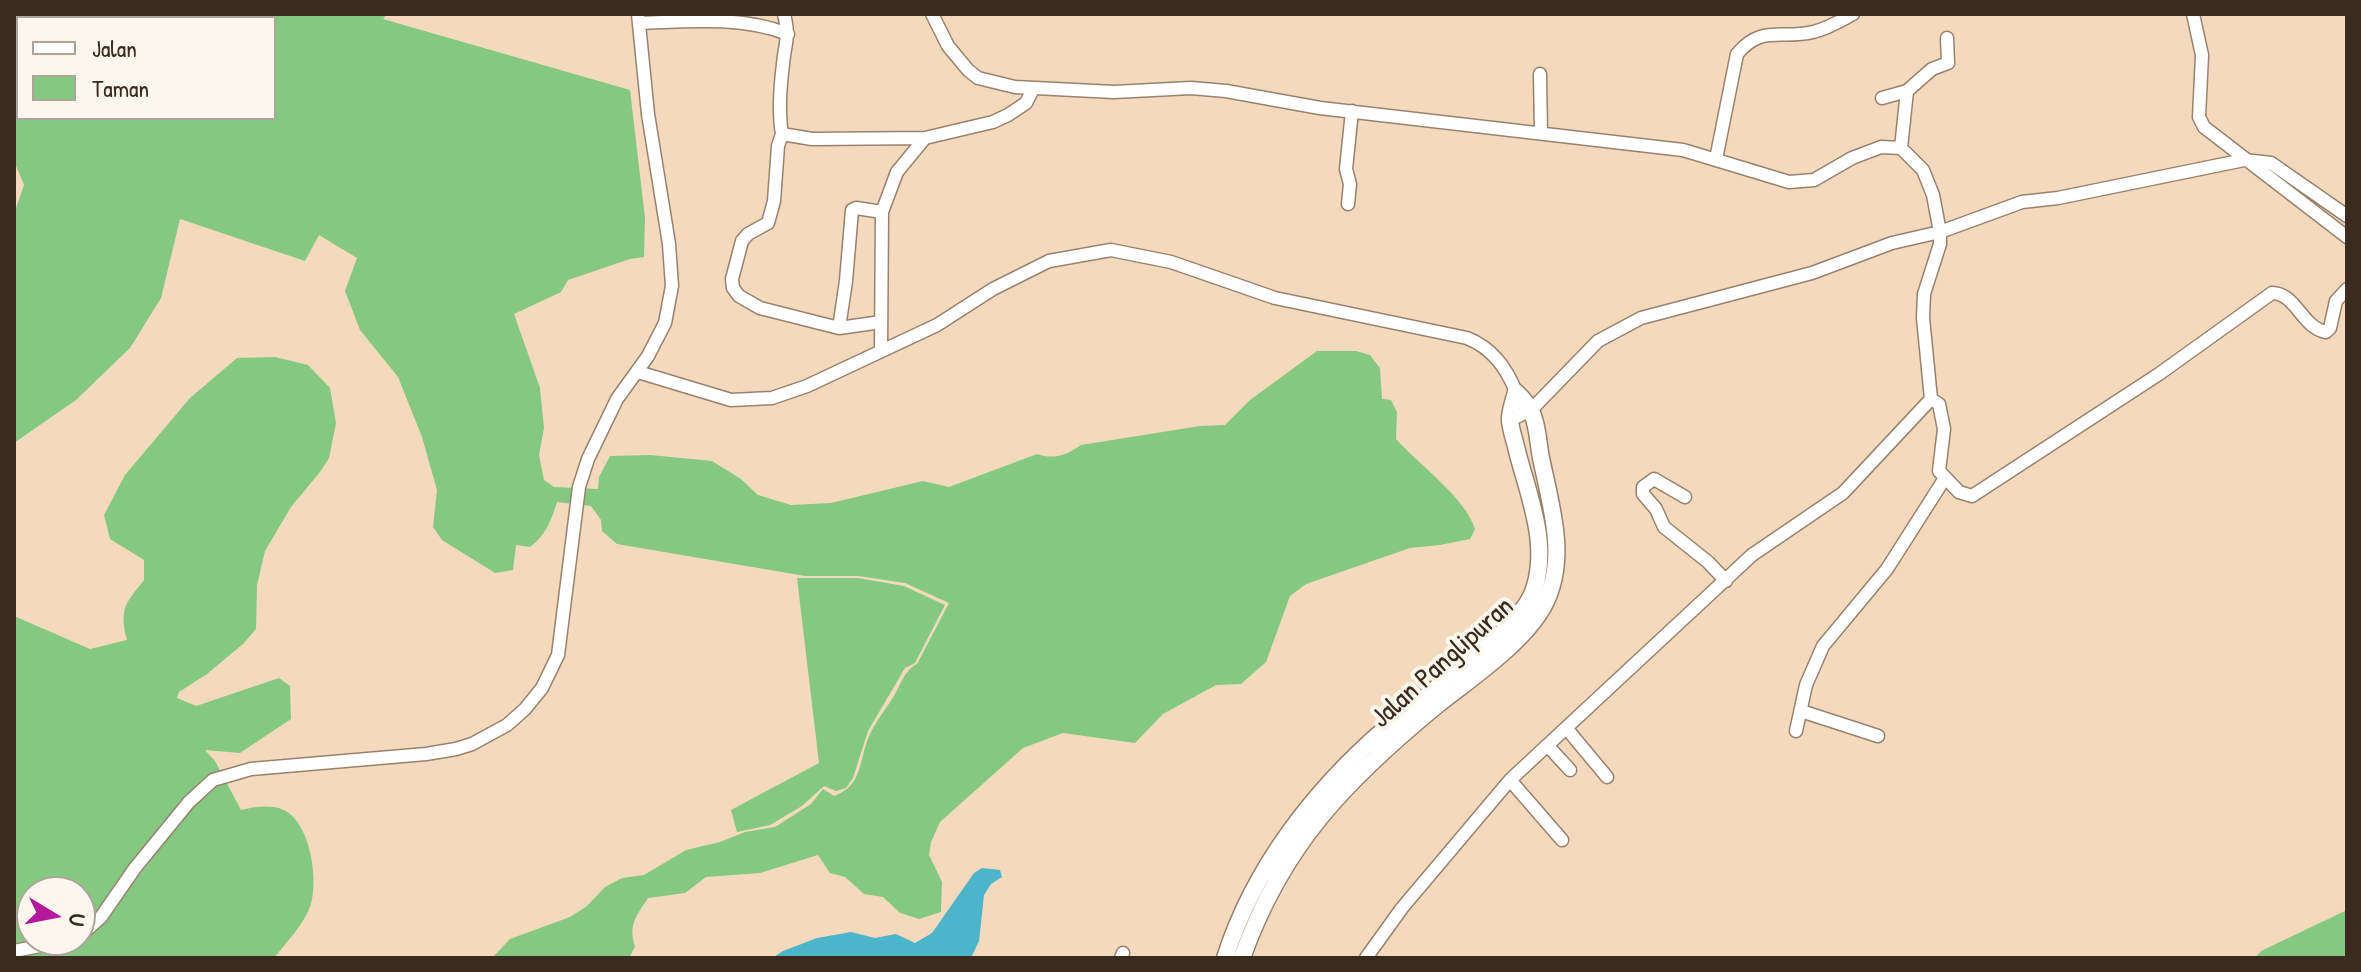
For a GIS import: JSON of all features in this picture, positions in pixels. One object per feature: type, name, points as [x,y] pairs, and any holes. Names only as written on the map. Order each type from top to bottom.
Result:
[{"type":"main road","name":"Jalan Panglipuran","points":[[1225,958],[1246,908],[1293,827],[1325,787],[1519,636],[1542,608],[1553,584],[1557,533],[1531,410],[1516,392]]},
{"type":"main road","name":"Jalan Panglipuran","points":[[1242,958],[1256,922],[1302,841],[1346,785],[1390,734],[1496,638],[1532,596],[1541,545],[1510,420],[1516,392]]},
{"type":"street","points":[[784,14],[788,34],[780,98],[782,134],[778,146],[774,201],[768,223],[742,241],[732,279],[733,288],[739,296],[760,308],[839,328],[881,322]]},
{"type":"street","points":[[932,14],[956,58],[978,78],[1015,87],[1114,92],[1191,88],[1226,91],[1352,111],[1683,150],[1777,180],[1800,183],[1814,180],[1852,158],[1881,147],[1901,148],[1923,170],[1933,195],[1940,232],[1940,244],[1924,294],[1923,318],[1931,399],[1843,493],[1752,555],[1510,780],[1402,908],[1366,958]]},
{"type":"street","points":[[1716,159],[1737,54],[1743,47],[1757,37],[1772,33],[1809,33],[1853,14]]},
{"type":"street","points":[[2193,14],[2202,55],[2199,117],[2204,127],[2347,237]]},
{"type":"street","points":[[96,922],[189,802],[213,780],[251,769],[456,749],[507,725],[542,688],[558,655],[573,518],[588,459],[617,399],[638,372],[665,323],[672,286],[669,244],[648,114],[639,19],[716,21],[764,27],[788,34]]},
{"type":"street","points":[[1882,98],[1907,91],[1932,69],[1948,63],[1947,38]]},
{"type":"street","points":[[1540,74],[1541,133]]},
{"type":"street","points":[[782,134],[812,139],[925,138],[993,122],[1026,103],[1033,89]]},
{"type":"street","points":[[1901,148],[1907,91]]},
{"type":"street","points":[[1348,204],[1350,184],[1346,160],[1352,111]]},
{"type":"street","points":[[881,351],[882,212],[886,194],[897,172],[925,138]]},
{"type":"street","points":[[1510,420],[1531,410],[1598,341],[1641,318],[1812,273],[1892,243],[1940,232],[2022,202],[2058,198],[2244,160],[2271,163],[2347,216]]},
{"type":"street","points":[[839,328],[852,210],[882,212]]},
{"type":"street","points":[[638,372],[731,400],[772,398],[807,386],[937,325],[993,289],[1049,261],[1111,250],[1171,262],[1275,298],[1467,338],[1481,344],[1496,357],[1510,376],[1516,392]]},
{"type":"street","points":[[1931,399],[1939,404],[1943,414],[1939,466],[1945,478],[1959,492],[1967,496],[1977,494],[2062,435],[2159,374],[2272,293],[2284,295],[2312,325],[2326,332],[2330,328],[2336,301],[2347,289]]},
{"type":"street","points":[[1796,731],[1811,671],[1823,646],[1887,569],[1945,478]]},
{"type":"street","points":[[1685,497],[1654,479],[1643,487],[1643,494],[1656,509],[1664,527],[1708,562],[1726,581]]},
{"type":"street","points":[[1801,711],[1878,736]]},
{"type":"street","points":[[1567,729],[1607,777]]},
{"type":"street","points":[[1548,746],[1570,770]]},
{"type":"street","points":[[1510,780],[1562,840]]},
{"type":"green space","points":[[14,14],[387,14],[383,19],[630,90],[645,218],[644,257],[568,280],[561,292],[514,314],[540,388],[544,428],[539,455],[544,480],[554,487],[598,489],[599,477],[610,456],[650,455],[712,461],[741,479],[758,495],[791,505],[831,503],[923,481],[949,487],[1037,454],[1055,456],[1081,445],[1200,426],[1225,425],[1250,400],[1317,351],[1356,351],[1370,355],[1380,368],[1382,399],[1391,400],[1397,412],[1396,439],[1462,505],[1475,529],[1470,539],[1410,548],[1306,584],[1290,596],[1266,662],[1241,684],[1216,685],[1163,714],[1135,743],[1063,733],[1023,748],[940,822],[929,855],[942,882],[941,912],[919,919],[900,913],[883,897],[864,894],[845,877],[830,873],[818,855],[760,873],[706,877],[685,893],[648,898],[634,921],[632,932],[635,947],[629,958],[492,958],[510,939],[570,917],[587,906],[605,887],[622,878],[644,875],[686,850],[745,832],[775,827],[811,804],[823,789],[834,796],[844,791],[856,778],[873,727],[906,673],[917,664],[949,603],[905,583],[858,576],[805,576],[617,544],[602,531],[601,520],[591,506],[557,502],[540,538],[530,547],[516,545],[513,570],[495,573],[442,540],[433,527],[437,490],[422,437],[398,377],[360,330],[345,291],[357,258],[319,235],[305,261],[180,219],[161,298],[130,348],[76,400],[14,443],[14,214],[24,185],[14,161],[16,66],[16,120],[276,120],[276,16],[16,16],[16,59]]},
{"type":"green space","points":[[275,357],[308,365],[330,388],[336,423],[329,458],[291,507],[265,551],[257,585],[256,629],[207,674],[179,692],[177,698],[196,706],[279,678],[290,686],[291,719],[240,753],[205,750],[215,761],[241,810],[279,808],[301,827],[313,869],[310,907],[299,927],[274,958],[14,958],[14,616],[90,649],[127,640],[125,607],[144,580],[144,560],[110,539],[104,515],[125,475],[190,398],[237,358]]},
{"type":"green space","points":[[797,578],[858,578],[904,586],[945,605],[915,663],[905,668],[868,731],[853,778],[846,788],[836,791],[824,786],[802,806],[770,825],[737,832],[731,810],[819,763]]},
{"type":"green space","points":[[2347,910],[2347,958],[2255,958],[2261,951]]},
{"type":"water","points":[[982,868],[1000,870],[1002,877],[991,884],[984,895],[979,941],[971,958],[772,958],[817,938],[851,932],[875,938],[896,934],[915,943],[932,933],[974,873]]}]
